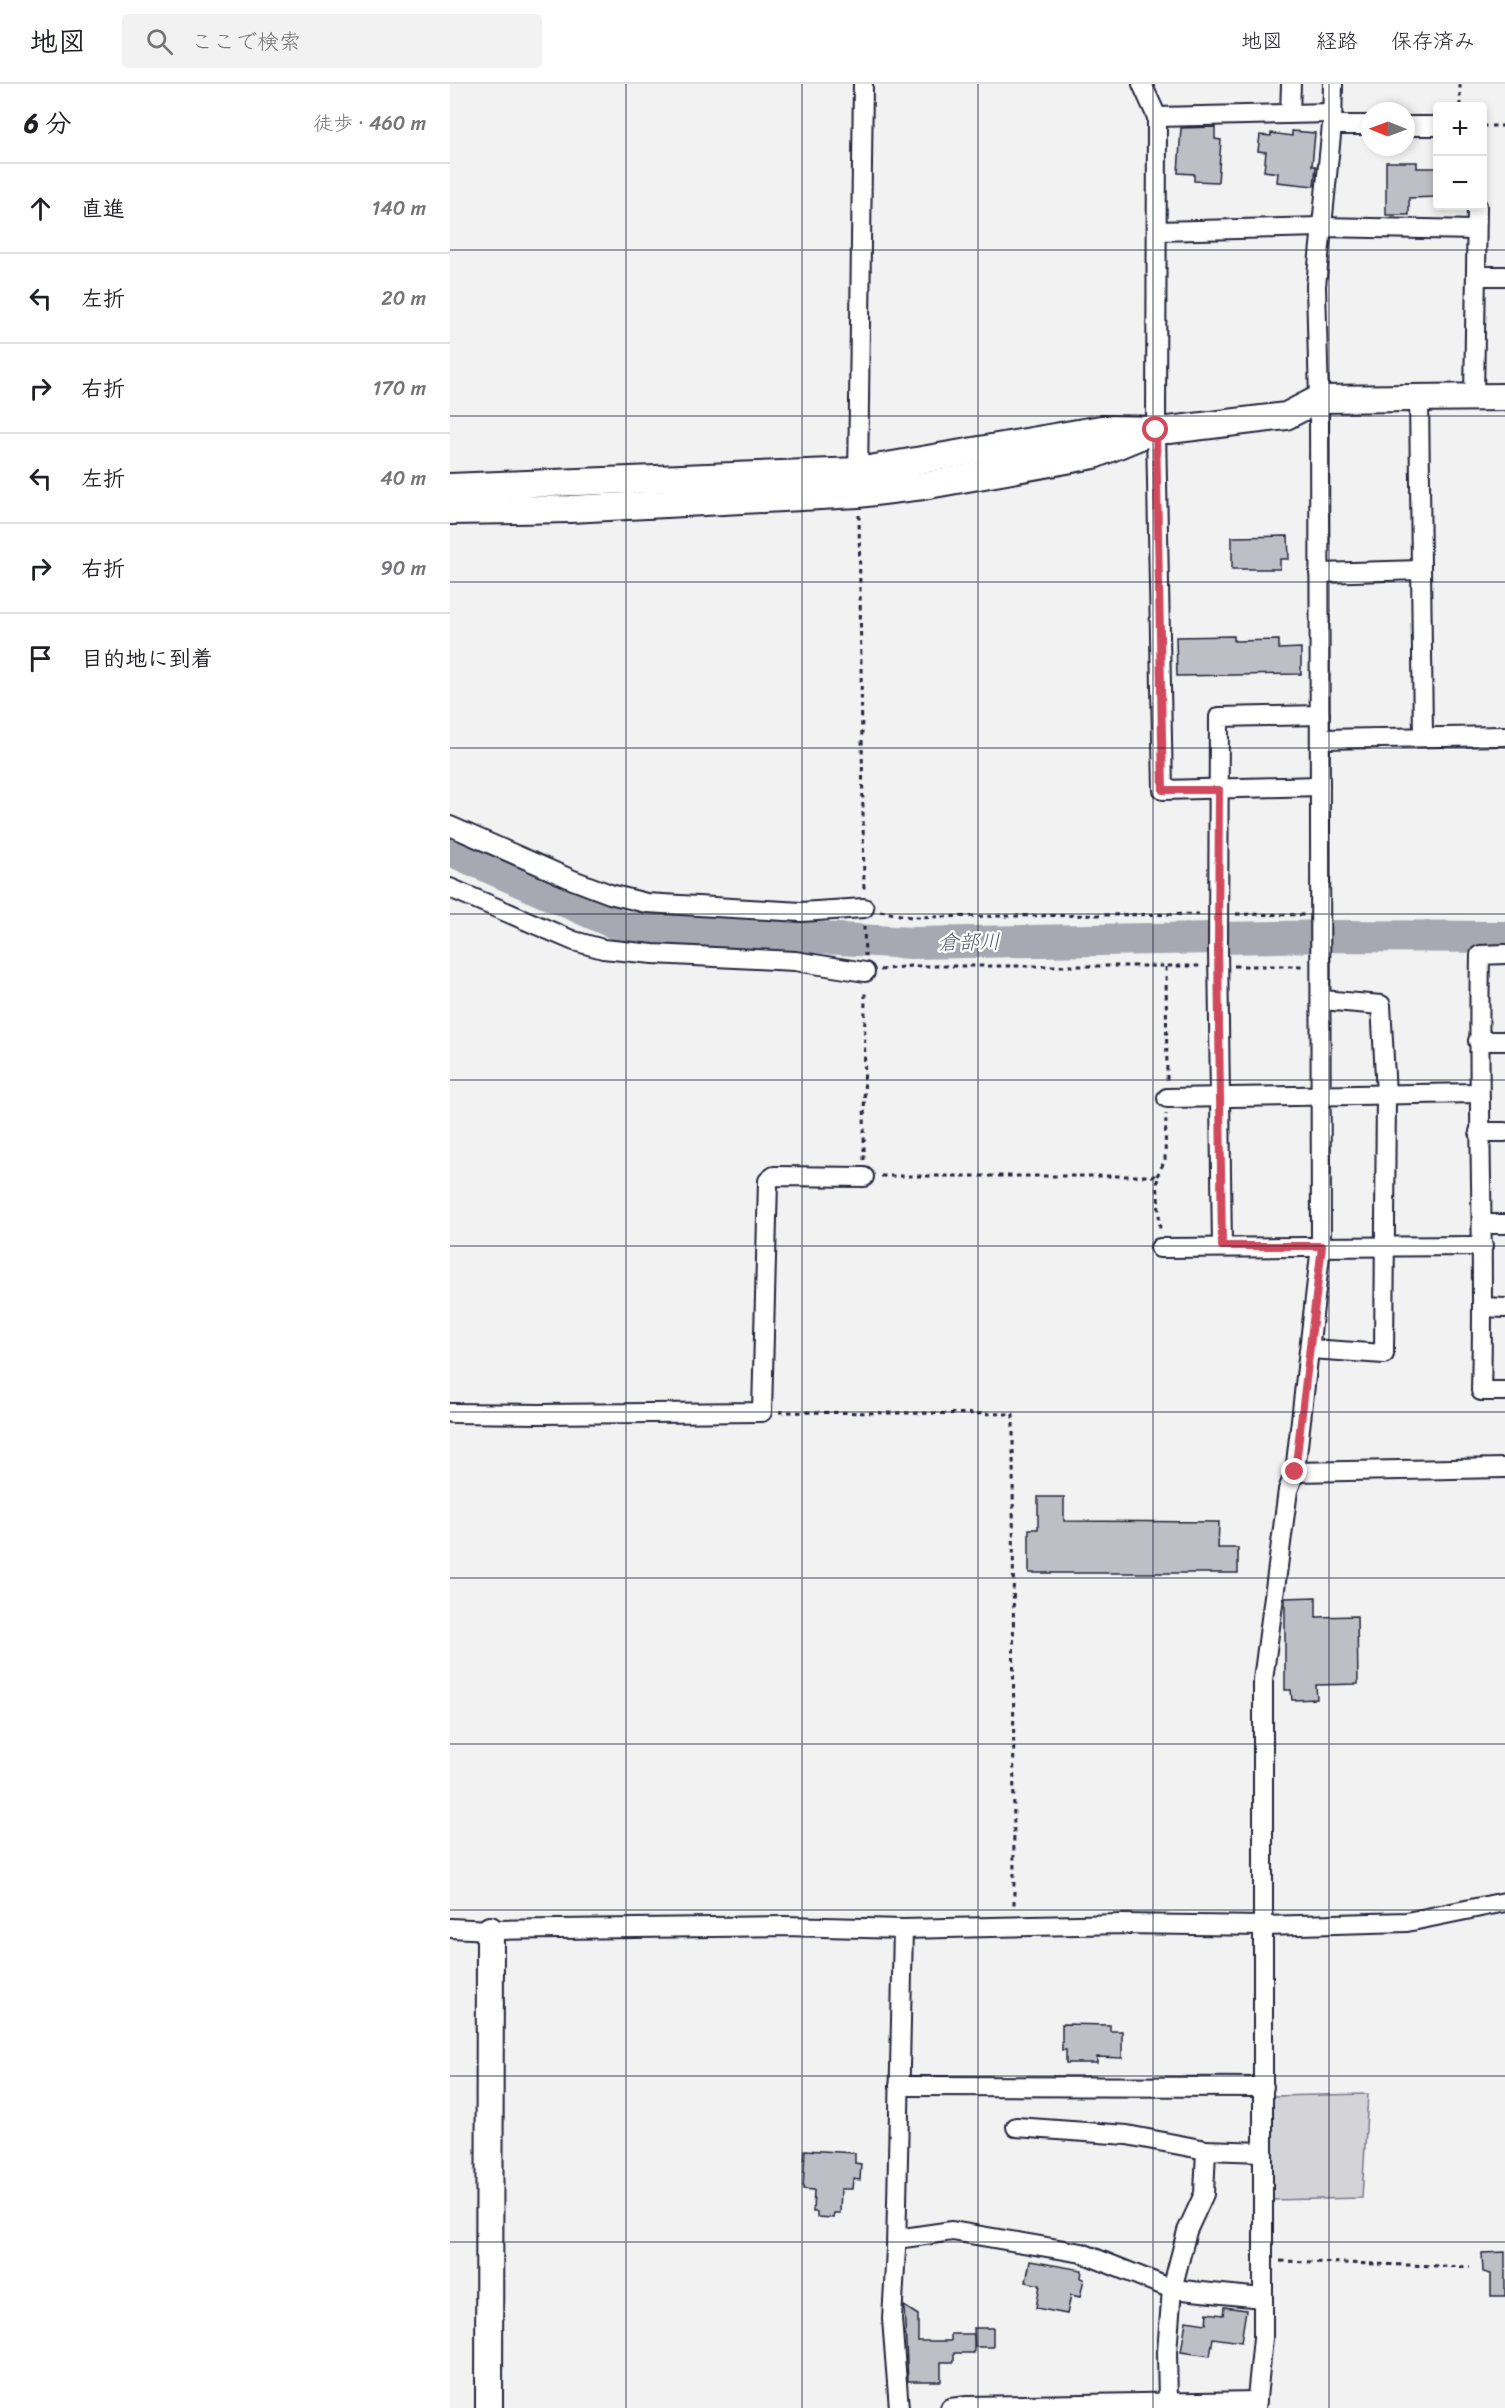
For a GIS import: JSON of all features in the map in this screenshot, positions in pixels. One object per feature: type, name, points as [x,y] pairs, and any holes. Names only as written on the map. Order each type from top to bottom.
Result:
[{"type":"street","points":[[858,483],[863,84]]},
{"type":"street","points":[[1142,84],[1157,117],[1156,430],[1163,790],[1320,786]]},
{"type":"street","points":[[1290,114],[1291,84]]},
{"type":"street","points":[[950,2408],[1168,2402],[1256,2405],[1263,2338],[1264,1926],[1261,1853],[1263,1680],[1288,1490],[1295,1472],[1322,1246],[1319,399],[1316,286],[1332,119],[1333,84]]},
{"type":"street","points":[[1157,117],[1290,114],[1361,124]]},
{"type":"street","points":[[1415,126],[1433,126]]},
{"type":"street","points":[[1474,397],[1477,210]]},
{"type":"street","points":[[1157,231],[1320,227],[1476,230]]},
{"type":"street","points":[[1476,276],[1505,276]]},
{"type":"street","points":[[450,487],[858,483],[923,486],[1094,455],[1156,430],[1286,416],[1319,399],[1505,397]]},
{"type":"street","points":[[1419,398],[1423,737]]},
{"type":"street","points":[[450,511],[570,509],[858,483]]},
{"type":"street","points":[[1319,573],[1421,570]]},
{"type":"street","points":[[1222,1246],[1218,940],[1219,717],[1320,715]]},
{"type":"street","points":[[1320,739],[1505,736]]},
{"type":"street","points":[[450,826],[573,880],[610,894],[646,903],[801,912],[864,912]]},
{"type":"street","points":[[450,888],[574,941],[603,949],[865,966]]},
{"type":"street","points":[[1505,954],[1480,955],[1478,1041],[1483,1224],[1481,1391],[1505,1391]]},
{"type":"street","points":[[1311,1349],[1384,1354],[1386,1094],[1382,1005],[1322,1000]]},
{"type":"street","points":[[1478,1041],[1505,1041]]},
{"type":"street","points":[[1167,1098],[1479,1093]]},
{"type":"street","points":[[1479,1132],[1505,1132]]},
{"type":"street","points":[[450,1413],[762,1412],[768,1180],[774,1176],[864,1176]]},
{"type":"street","points":[[1483,1224],[1505,1224]]},
{"type":"street","points":[[1160,1248],[1483,1246]]},
{"type":"street","points":[[1483,1307],[1505,1308]]},
{"type":"street","points":[[1295,1472],[1505,1468]]},
{"type":"street","points":[[450,1928],[490,1930],[784,1926],[903,1929],[1123,1924],[1264,1926],[1407,1922],[1505,1902]]},
{"type":"street","points":[[898,2408],[892,2319],[897,2239],[903,1929]]},
{"type":"street","points":[[489,2408],[490,1930]]},
{"type":"street","points":[[900,2086],[1264,2087]]},
{"type":"street","points":[[1016,2127],[1127,2135],[1206,2150],[1263,2152]]},
{"type":"street","points":[[1168,2402],[1167,2352],[1172,2289],[1187,2231],[1204,2194],[1206,2150]]},
{"type":"street","points":[[897,2239],[952,2231],[1082,2253],[1172,2289],[1262,2298]]},
{"type":"path","points":[[1460,84],[1460,102]]},
{"type":"path","points":[[1487,126],[1505,126]]},
{"type":"path","points":[[858,483],[865,966],[864,1176],[1157,1176]]},
{"type":"path","points":[[864,912],[1218,940],[1322,939]]},
{"type":"path","points":[[865,966],[1166,966],[1218,940],[1322,939]]},
{"type":"path","points":[[1160,1248],[1157,1176],[1165,1160],[1166,966]]},
{"type":"path","points":[[762,1412],[1013,1414],[1015,1917],[1012,1926]]},
{"type":"path","points":[[1262,2260],[1470,2267]]},
{"type":"shaded area","points":[[1368,2094],[1362,2198],[1271,2200],[1273,2096]]},
{"type":"building","points":[[1215,127],[1215,139],[1221,140],[1218,182],[1194,181],[1194,174],[1178,173],[1181,128]]},
{"type":"building","points":[[1292,131],[1315,133],[1312,166],[1316,166],[1314,186],[1277,182],[1278,173],[1264,171],[1266,152],[1258,151],[1260,135],[1271,136],[1271,133],[1292,136]]},
{"type":"building","points":[[1386,162],[1417,162],[1417,168],[1433,168],[1433,197],[1409,198],[1409,215],[1386,215]]},
{"type":"building","points":[[1288,536],[1289,559],[1280,559],[1280,569],[1232,569],[1232,537]]},
{"type":"building","points":[[1234,636],[1234,641],[1279,640],[1279,649],[1301,648],[1301,674],[1177,676],[1176,637]]},
{"type":"building","points":[[1038,1497],[1064,1497],[1064,1521],[1219,1522],[1218,1548],[1238,1548],[1238,1573],[1029,1573],[1029,1529],[1038,1529]]},
{"type":"building","points":[[1316,1597],[1316,1617],[1357,1616],[1358,1684],[1316,1685],[1317,1699],[1292,1700],[1291,1690],[1285,1690],[1285,1598]]},
{"type":"building","points":[[1062,2024],[1110,2025],[1110,2031],[1122,2031],[1122,2058],[1097,2057],[1097,2063],[1066,2063],[1066,2050],[1062,2050]]},
{"type":"building","points":[[805,2150],[855,2153],[855,2163],[861,2164],[860,2180],[853,2179],[852,2189],[841,2189],[840,2213],[834,2213],[833,2218],[817,2217],[817,2212],[813,2212],[814,2190],[803,2189]]},
{"type":"building","points":[[1505,2252],[1505,2296],[1491,2296],[1491,2274],[1483,2272],[1482,2253]]},
{"type":"building","points":[[1030,2261],[1082,2270],[1081,2278],[1084,2279],[1080,2297],[1071,2295],[1067,2314],[1036,2308],[1040,2285],[1026,2282]]},
{"type":"building","points":[[904,2306],[918,2315],[918,2341],[951,2341],[951,2334],[974,2334],[974,2353],[954,2353],[954,2362],[941,2362],[941,2381],[908,2381]]},
{"type":"building","points":[[1224,2307],[1246,2310],[1241,2342],[1213,2338],[1210,2356],[1181,2352],[1186,2321],[1206,2324],[1207,2313],[1223,2315]]},
{"type":"building","points":[[974,2328],[993,2328],[993,2347],[975,2347]]},
{"type":"waterway","name":"倉部川","points":[[450,850],[623,927],[911,943],[1333,936],[1505,937]]},
{"type":"route","points":[[1156,430],[1163,790],[1219,790],[1218,949],[1222,1246],[1322,1246],[1295,1472]]}]
